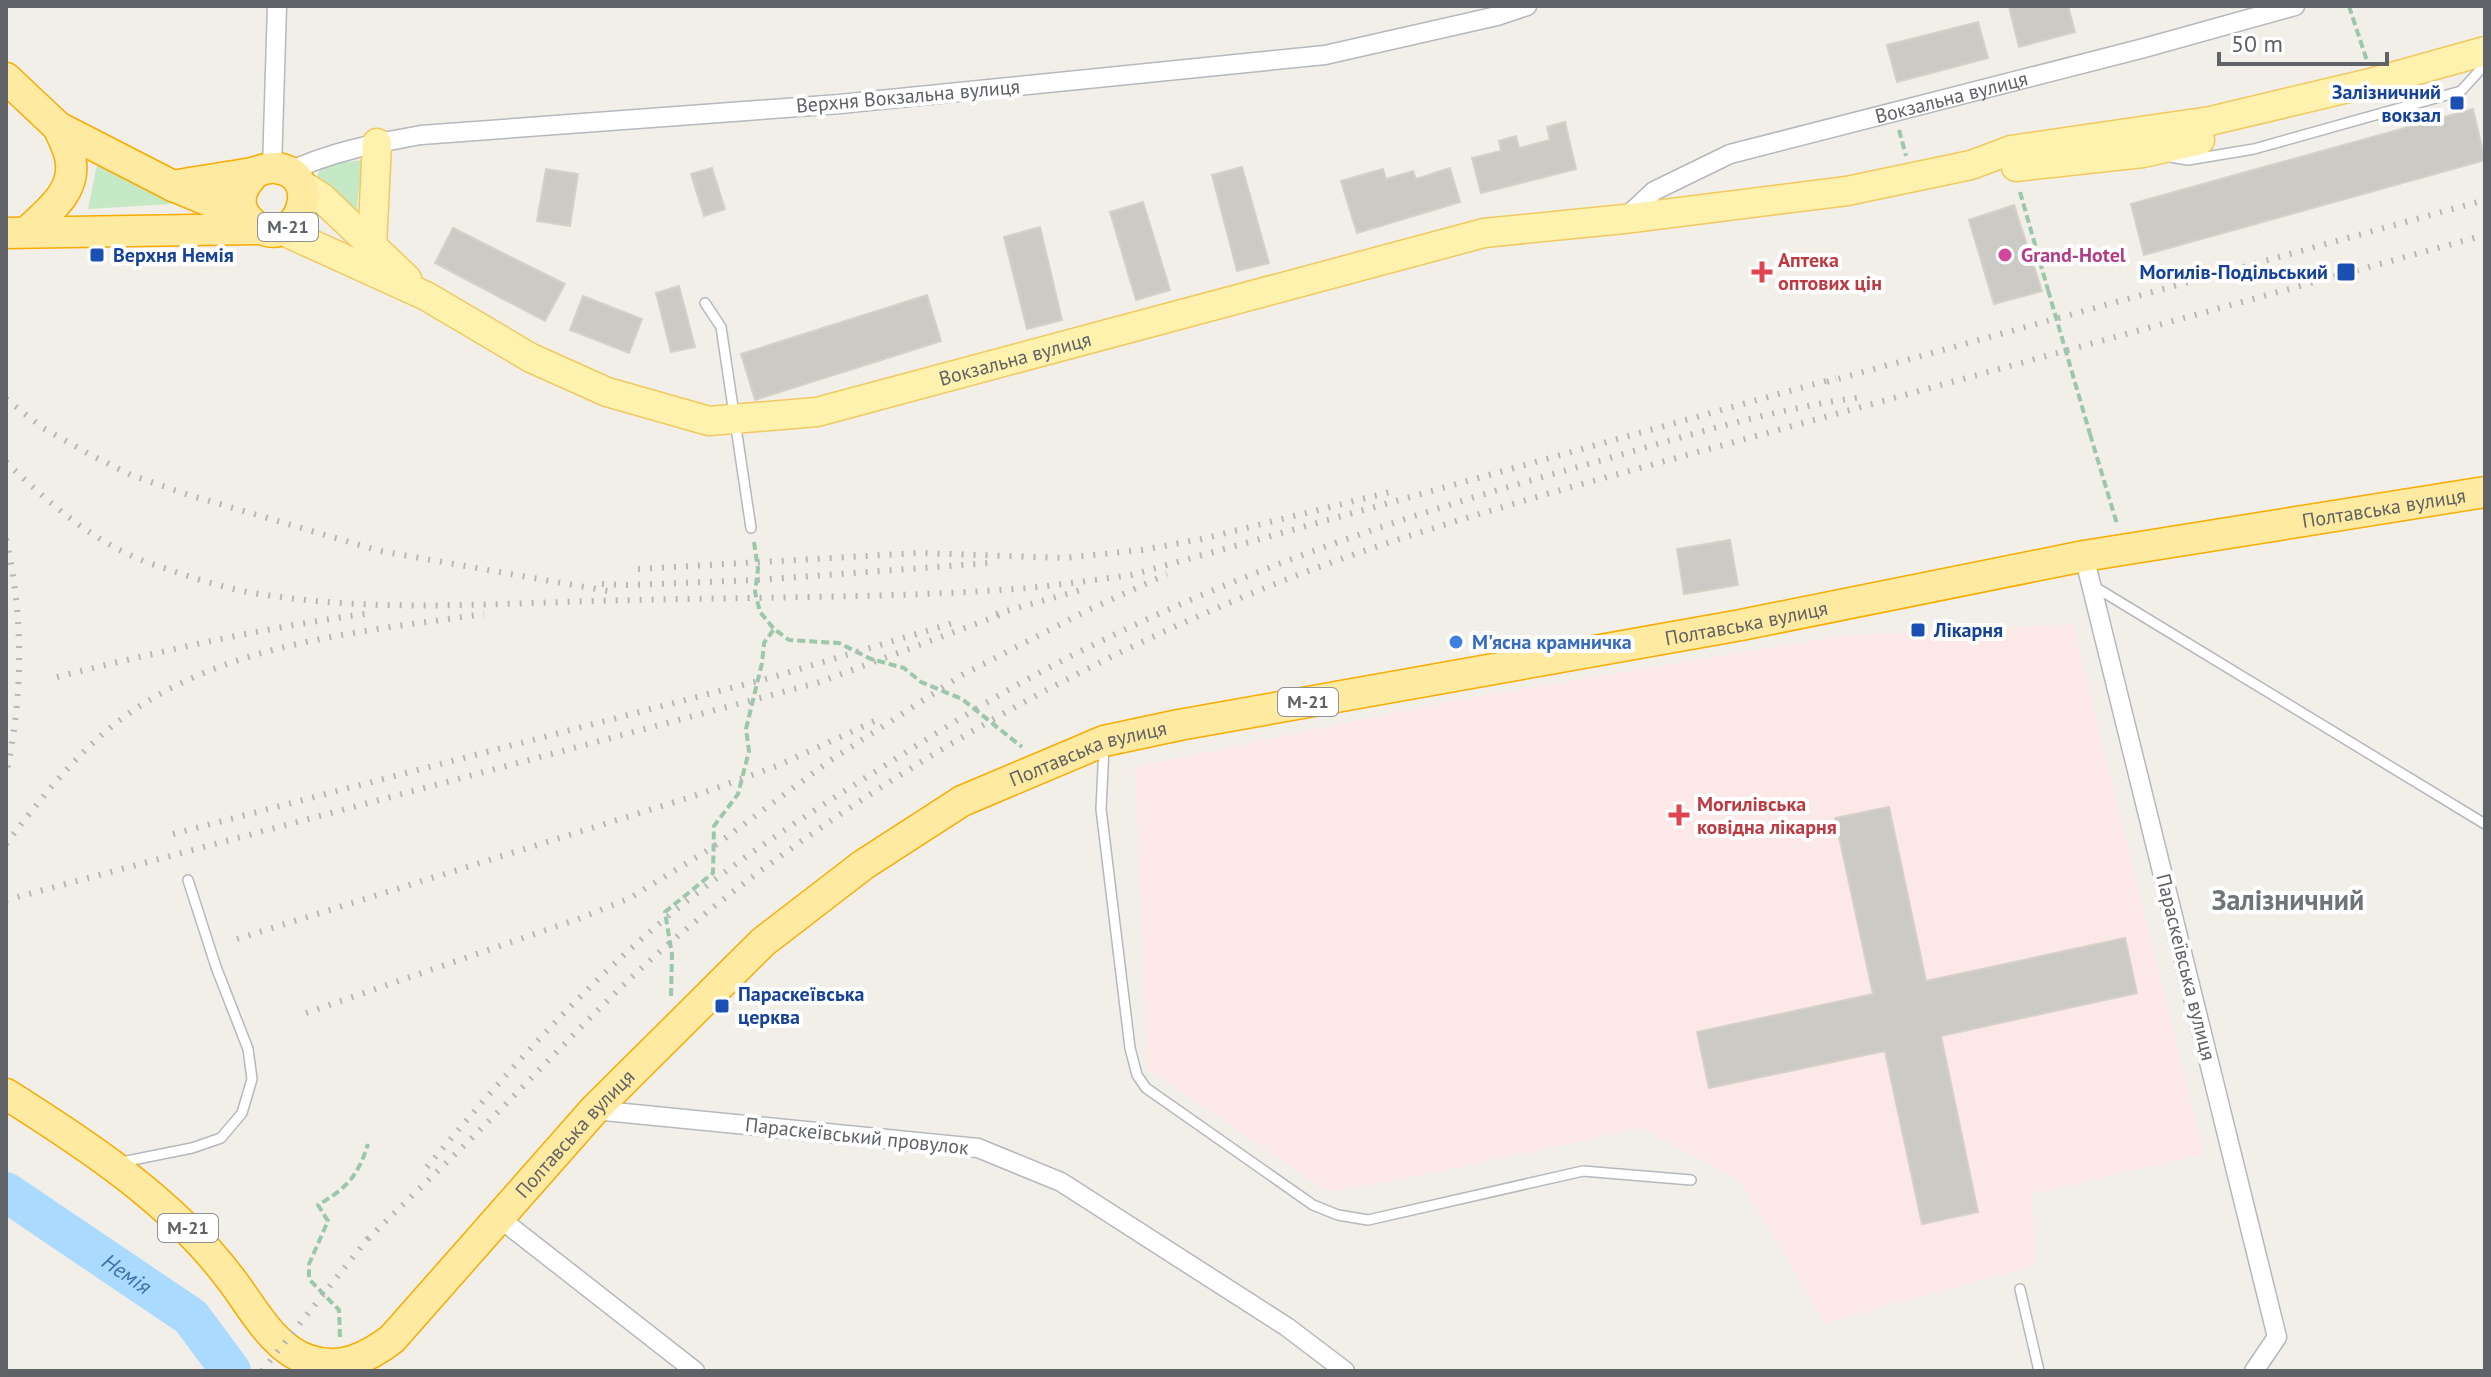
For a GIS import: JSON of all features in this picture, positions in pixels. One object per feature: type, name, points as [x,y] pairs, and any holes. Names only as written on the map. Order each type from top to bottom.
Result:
[{"type":"highway","name":"М-21","points":[[6,78],[58,127],[173,186],[262,194]]},
{"type":"highway","name":"М-21","points":[[17,232],[62,198],[69,178],[71,158],[58,127]]},
{"type":"highway","points":[[173,186],[262,194]]},
{"type":"highway","name":"Вокзальна вулиця","points":[[165,231],[262,194]]},
{"type":"highway","name":"Вокзальна вулиця","points":[[17,232],[165,231],[262,194]]},
{"type":"highway","name":"Полтавська вулиця","points":[[6,1094],[110,1164],[186,1227],[213,1256],[261,1322],[289,1350],[306,1360],[327,1365],[353,1363],[392,1339],[594,1110],[763,942],[863,865],[962,801],[1104,741],[1741,625],[2084,556],[2485,492]]},
{"type":"main road","name":"Вокзальна вулиця","points":[[262,194],[531,358],[607,392],[709,421],[817,412],[1484,233],[1847,191],[1971,165],[2011,150],[2210,121],[2374,82],[2484,62]]},
{"type":"main road","name":"Вокзальна вулиця","points":[[1971,165],[2014,167],[2143,153],[2276,124],[2484,62]]},
{"type":"main road","points":[[372,246],[377,143]]},
{"type":"main road","name":"Вокзальна вулиця","points":[[262,194],[321,197],[426,296]]},
{"type":"street","points":[[262,194],[277,6]]},
{"type":"street","name":"Верхня Вокзальна вулиця","points":[[262,194],[311,161],[421,135],[840,104],[1325,55],[1497,16],[1527,6]]},
{"type":"street","name":"Вокзальна вулиця","points":[[1624,219],[1654,191],[1730,154],[2295,6]]},
{"type":"street","name":"Параскеївська вулиця","points":[[2084,556],[2277,1337],[2254,1371]]},
{"type":"street","name":"Параскеївський провулок","points":[[594,1110],[978,1148],[1061,1182],[1287,1327],[1345,1371]]},
{"type":"street","points":[[498,1217],[695,1371]]},
{"type":"lane","points":[[705,303],[721,327],[751,528]]},
{"type":"lane","points":[[2092,585],[2485,824]]},
{"type":"lane","points":[[1104,741],[1101,809],[1128,1033],[1137,1075],[1146,1088],[1313,1205],[1338,1215],[1368,1220],[1583,1171],[1691,1180]]},
{"type":"lane","points":[[110,1164],[162,1156],[221,1138],[242,1113],[252,1079],[248,1049],[216,967],[188,880]]},
{"type":"lane","points":[[2020,1289],[2039,1371]]},
{"type":"path","points":[[2349,6],[2374,82]]},
{"type":"path","points":[[1893,111],[1913,177]]},
{"type":"path","points":[[2014,167],[2109,497]]},
{"type":"path","points":[[751,528],[758,569],[755,592],[760,612],[774,629],[789,640],[839,643],[871,659],[904,668],[921,682],[962,699],[1023,748]]},
{"type":"path","points":[[679,1023],[671,1006],[672,955],[665,912],[713,873],[714,826],[738,794],[749,751],[746,729],[764,643],[774,629]]},
{"type":"path","points":[[342,1363],[339,1310],[309,1279],[309,1264],[328,1221],[318,1205],[341,1192],[360,1169],[368,1144]]},
{"type":"shaded area","points":[[2073,624],[2204,1154],[2031,1194],[2037,1265],[1825,1323],[1740,1181],[1641,1128],[1444,1171],[1329,1192],[1147,1069],[1135,767],[1455,700],[1839,636]]},
{"type":"green space","points":[[362,160],[356,217],[316,178],[323,165]]},
{"type":"green space","points":[[97,165],[188,203],[88,209]]},
{"type":"building","points":[[2068,6],[2075,32],[2019,47],[2009,7]]},
{"type":"building","points":[[1978,22],[1988,58],[1897,82],[1887,45]]},
{"type":"building","points":[[2473,109],[2485,160],[2144,255],[2131,204]]},
{"type":"building","points":[[1565,122],[1576,169],[1481,193],[1472,158],[1501,151],[1499,141],[1516,136],[1519,148],[1550,140],[1547,127]]},
{"type":"building","points":[[1242,167],[1269,263],[1237,271],[1212,175]]},
{"type":"building","points":[[712,168],[725,209],[704,216],[691,174]]},
{"type":"building","points":[[1450,168],[1460,202],[1357,233],[1341,181],[1383,169],[1386,179],[1413,171],[1416,179]]},
{"type":"building","points":[[546,169],[578,174],[570,226],[537,221]]},
{"type":"building","points":[[1143,202],[1170,290],[1136,300],[1110,212]]},
{"type":"building","name":"Grand-Hotel","points":[[2014,205],[2042,291],[1994,304],[1969,220]]},
{"type":"building","points":[[1040,227],[1062,320],[1027,329],[1004,237]]},
{"type":"building","points":[[453,228],[565,284],[545,321],[435,263]]},
{"type":"building","points":[[679,286],[695,347],[671,352],[656,293]]},
{"type":"building","points":[[927,295],[941,341],[755,400],[741,354]]},
{"type":"building","points":[[583,296],[642,319],[629,353],[570,330]]},
{"type":"building","points":[[1730,540],[1738,585],[1684,594],[1677,549]]},
{"type":"building","points":[[1889,807],[1926,981],[2125,938],[2137,993],[1941,1036],[1978,1212],[1922,1224],[1885,1051],[1709,1088],[1697,1032],[1873,994],[1835,818]]},
{"type":"waterway","name":"Немія","points":[[6,1192],[191,1317],[231,1371]]},
{"type":"railway","points":[[1827,382],[2485,200]]},
{"type":"railway","points":[[368,1239],[646,964],[771,863],[843,812],[995,718],[1153,637],[1316,568],[1475,515],[2485,235]]},
{"type":"railway","points":[[6,462],[75,522],[134,557],[224,587],[296,599],[441,605],[968,592],[1131,575],[1836,378]]},
{"type":"railway","points":[[427,1167],[559,1018],[670,915],[806,816],[1026,680],[1157,615],[1361,534],[1501,489],[1716,428],[1789,410],[1863,397]]},
{"type":"railway","points":[[6,399],[43,428],[89,454],[131,475],[189,495],[380,551],[613,592]]},
{"type":"railway","points":[[638,569],[919,553],[1065,558],[1142,550],[1202,539],[1398,490]]},
{"type":"railway","points":[[6,539],[16,598],[19,657],[16,716],[6,775]]},
{"type":"railway","points":[[602,584],[757,580],[989,563]]},
{"type":"railway","points":[[306,1013],[630,898],[713,847],[831,760],[962,675],[1086,611],[1167,574]]},
{"type":"railway","points":[[996,614],[1081,590]]},
{"type":"railway","points":[[57,677],[214,640],[372,613]]},
{"type":"railway","points":[[6,900],[820,682],[1005,613]]},
{"type":"railway","points":[[6,844],[57,780],[100,736],[156,696],[199,675],[292,645],[388,627],[484,614]]},
{"type":"railway","points":[[173,834],[773,677],[953,623]]},
{"type":"railway","points":[[237,939],[694,796],[777,766],[877,720]]},
{"type":"railway","points":[[262,1371],[373,1232]]},
{"type":"place","name":"Залізничний вокзал","points":[[2457,103]]},
{"type":"place","name":"Верхня Немія","points":[[97,255]]},
{"type":"place","name":"Grand-Hotel","points":[[2005,255]]},
{"type":"place","name":"Аптека оптових цін","points":[[1762,272]]},
{"type":"place","name":"Могилів-Подільський","points":[[2346,272]]},
{"type":"place","name":"Лікарня","points":[[1918,630]]},
{"type":"place","name":"М'ясна крамничка","points":[[1456,642]]},
{"type":"place","name":"Могилівська ковідна лікарня","points":[[1679,815]]},
{"type":"place","name":"Параскеївська церква","points":[[722,1006]]},
{"type":"district","name":"Залізничний","points":[[2288,900]]}]
